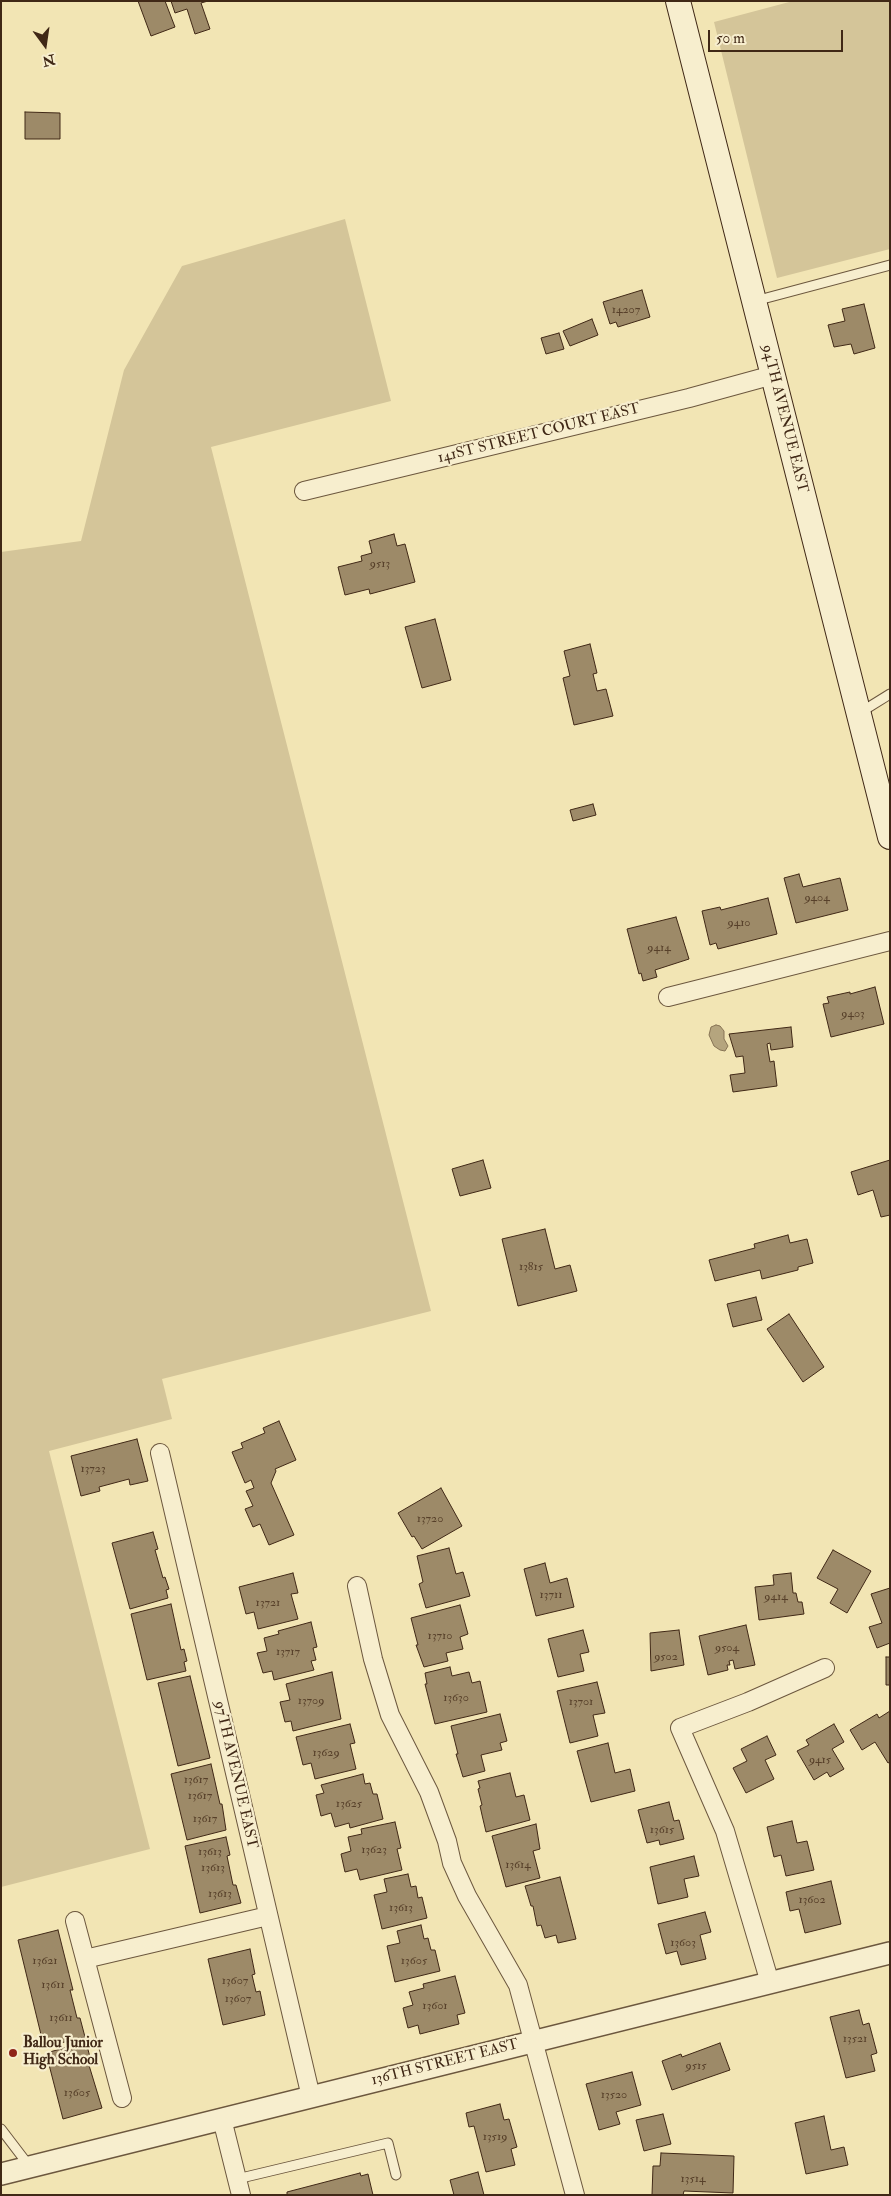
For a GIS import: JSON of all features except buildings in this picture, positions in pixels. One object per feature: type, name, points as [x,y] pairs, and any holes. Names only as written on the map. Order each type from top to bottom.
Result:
[{"type":"main road","name":"94TH AVENUE EAST","points":[[678,1],[890,837]]},
{"type":"street","name":"141ST STREET COURT EAST","points":[[304,491],[689,398],[773,375]]},
{"type":"street","points":[[668,997],[890,941]]},
{"type":"street","name":"97TH AVENUE EAST","points":[[160,1453],[311,2097]]},
{"type":"street","points":[[358,1586],[378,1678],[390,1715],[429,1792],[444,1832],[452,1863],[466,1896],[518,1985],[575,2195]]},
{"type":"street","points":[[770,1983],[725,1831],[680,1728],[748,1702],[825,1668]]},
{"type":"street","points":[[85,1959],[268,1916]]},
{"type":"street","points":[[76,1921],[122,2098]]},
{"type":"street","name":"136TH STREET EAST","points":[[1,2174],[890,1953]]},
{"type":"street","points":[[222,2119],[239,2187]]},
{"type":"lane","points":[[754,301],[890,265]]},
{"type":"lane","points":[[859,714],[890,694]]},
{"type":"lane","points":[[1,2129],[30,2167]]},
{"type":"lane","points":[[239,2187],[388,2143],[396,2175]]},
{"type":"shaded area","points":[[793,1],[890,1],[890,249],[777,278],[714,22]]},
{"type":"shaded area","points":[[345,219],[391,401],[211,447],[431,1311],[162,1379],[172,1419],[49,1451],[150,1849],[1,1887],[1,552],[81,541],[124,370],[182,266]]},
{"type":"shaded area","points":[[720,1026],[724,1031],[724,1039],[728,1046],[725,1051],[714,1046],[709,1035],[711,1027]]},
{"type":"place","name":"Ballou Junior High School","points":[[13,2053]]}]
